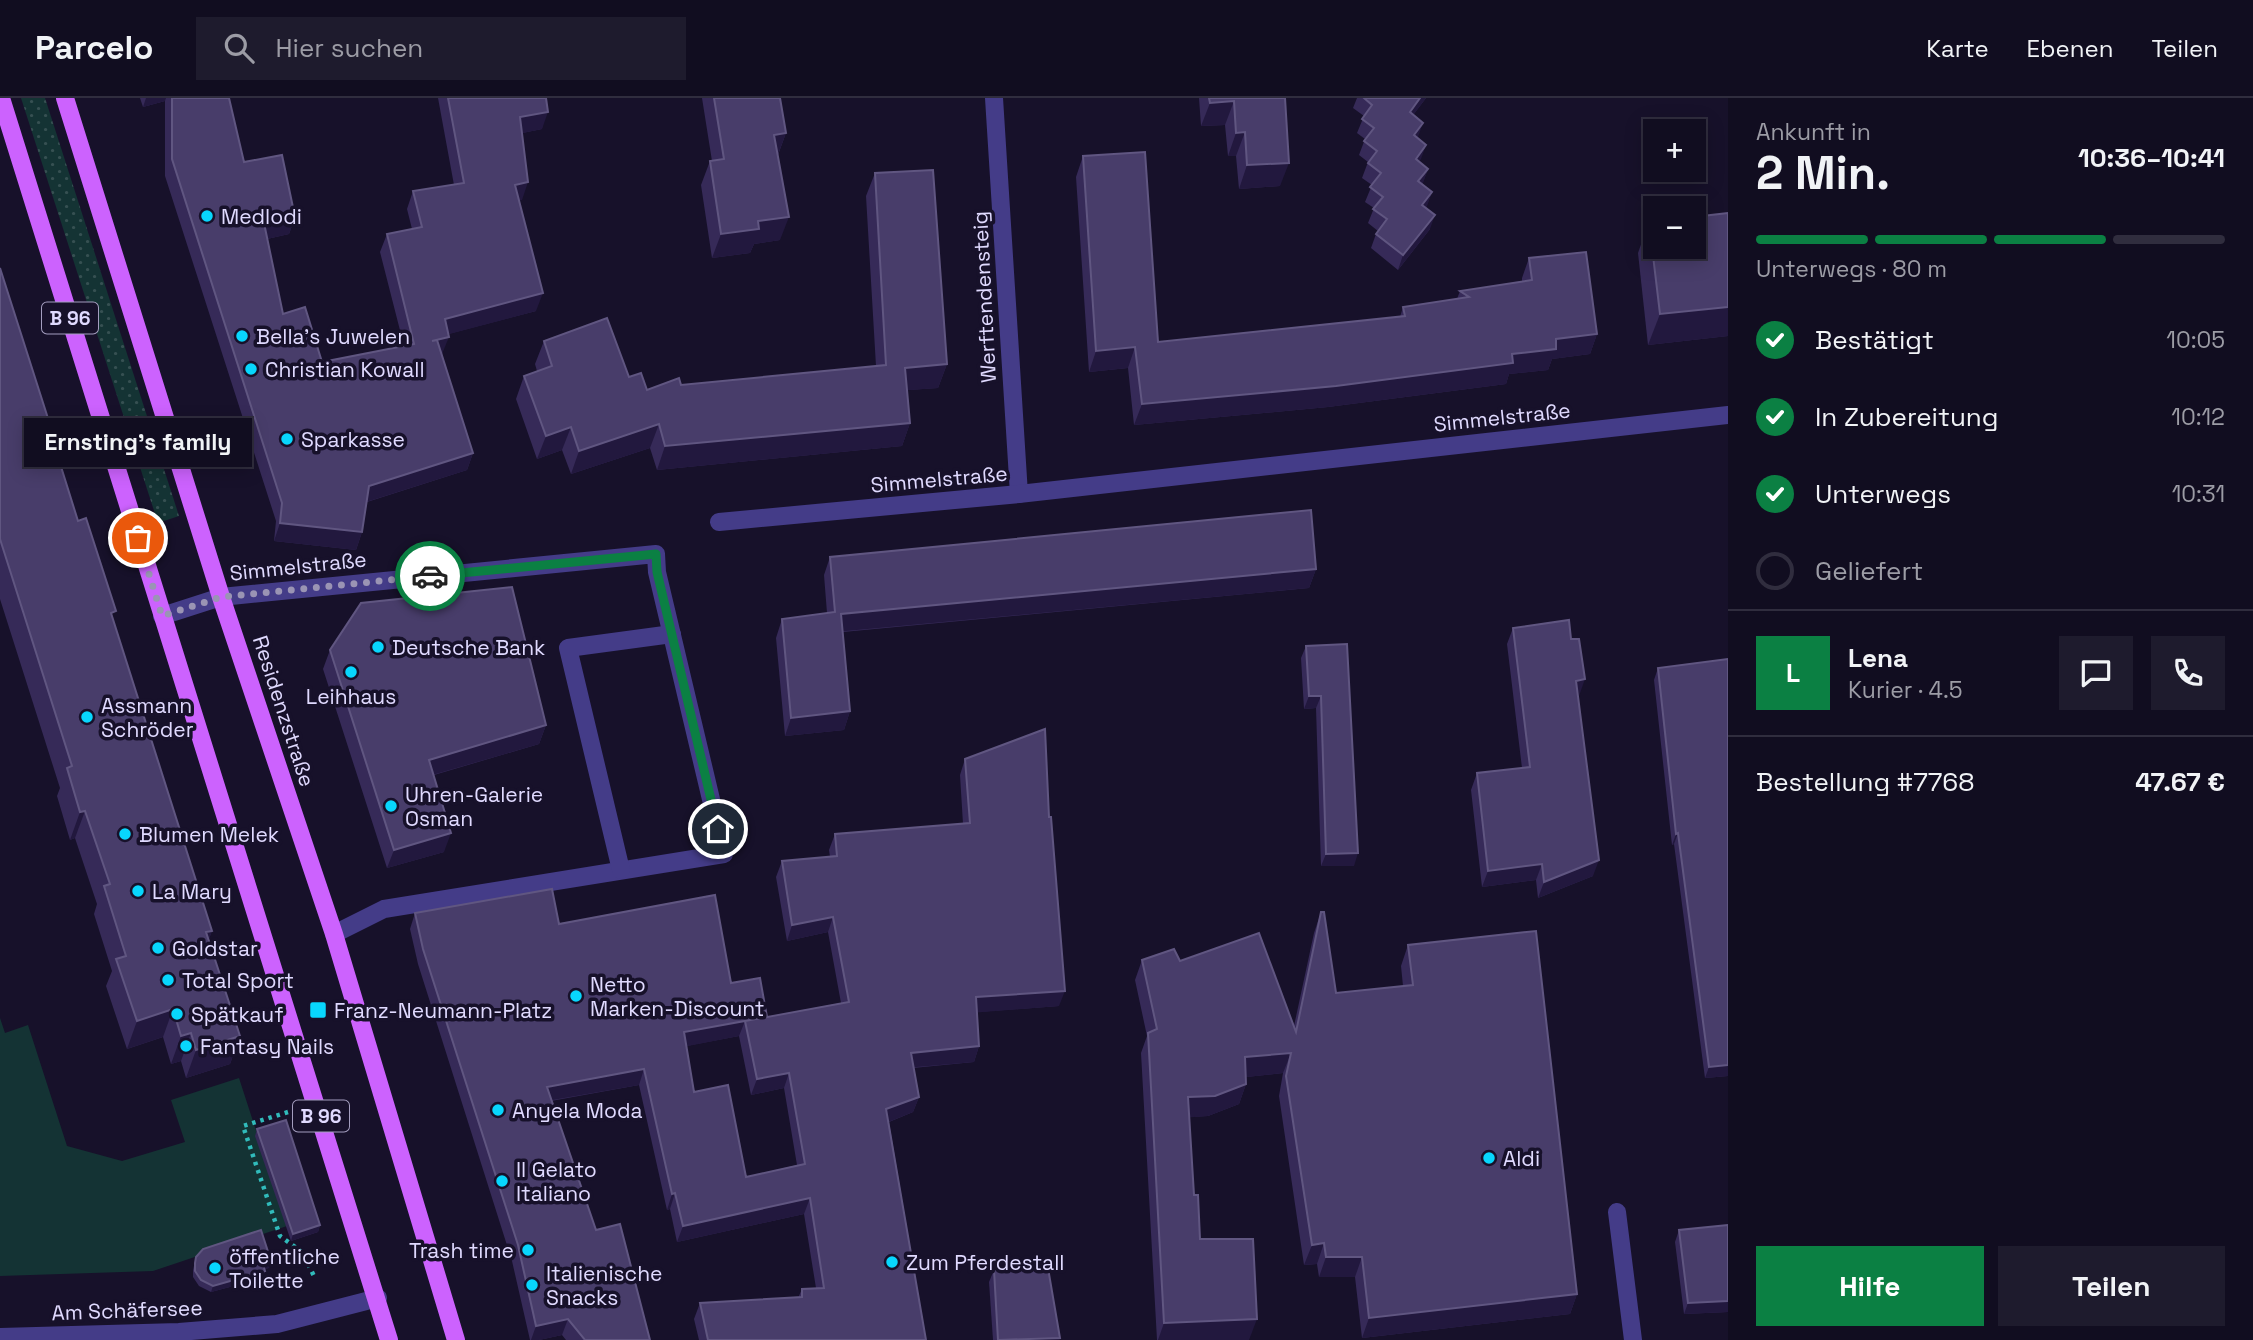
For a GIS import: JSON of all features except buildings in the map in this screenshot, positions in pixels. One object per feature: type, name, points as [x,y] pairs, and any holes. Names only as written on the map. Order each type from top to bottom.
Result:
[{"type":"main road","name":"B 96","points":[[1,98],[389,1340]]},
{"type":"main road","name":"Residenzstraße","points":[[65,98],[221,597],[334,934],[456,1340]]},
{"type":"street","name":"Werftendensteig","points":[[995,98],[1019,494]]},
{"type":"street","name":"Simmelstraße","points":[[719,522],[1019,494],[1728,415]]},
{"type":"street","name":"Simmelstraße","points":[[162,616],[221,597],[656,554],[657,572],[672,634]]},
{"type":"street","points":[[334,934],[383,909],[724,854],[672,634],[568,648],[621,870]]},
{"type":"street","points":[[1617,1212],[1633,1340]]},
{"type":"street","name":"Am Schäfersee","points":[[0,1338],[179,1332],[277,1324],[378,1298]]},
{"type":"path","points":[[294,1110],[243,1126],[280,1236],[302,1252],[315,1278]]},
{"type":"path","points":[[266,1119],[269,1129]]},
{"type":"green space","points":[[21,98],[45,98],[179,516],[158,523]]},
{"type":"green space","points":[[0,1018],[5,1033],[28,1025],[67,1146],[122,1161],[185,1142],[171,1100],[239,1078],[287,1226],[153,1271],[0,1276]]},
{"type":"way so far","points":[[138,538],[162,616],[221,597],[430,576]]},
{"type":"place","name":"Medlodi","points":[[207,216]]},
{"type":"place","name":"Bella's Juwelen","points":[[242,336]]},
{"type":"place","name":"Christian Kowall","points":[[251,369]]},
{"type":"place","name":"Sparkasse","points":[[287,439]]},
{"type":"place","name":"Ernsting's family","points":[[138,538]]},
{"type":"place","name":"Deutsche Bank","points":[[378,647]]},
{"type":"place","name":"Leihhaus","points":[[351,672]]},
{"type":"place","name":"Assmann Schröder","points":[[87,717]]},
{"type":"place","name":"Uhren-Galerie Osman","points":[[391,806]]},
{"type":"place","name":"Blumen Melek","points":[[125,834]]},
{"type":"place","name":"La Mary","points":[[138,891]]},
{"type":"place","name":"Goldstar","points":[[158,948]]},
{"type":"place","name":"Total Sport","points":[[168,980]]},
{"type":"place","name":"Netto Marken-Discount","points":[[576,996]]},
{"type":"place","name":"Franz-Neumann-Platz","points":[[318,1010]]},
{"type":"place","name":"Spätkauf","points":[[177,1014]]},
{"type":"place","name":"Fantasy Nails","points":[[186,1046]]},
{"type":"place","name":"Anyela Moda","points":[[498,1110]]},
{"type":"place","name":"Aldi","points":[[1489,1158]]},
{"type":"place","name":"Il Gelato Italiano","points":[[502,1181]]},
{"type":"place","name":"Trash time","points":[[528,1250]]},
{"type":"place","name":"Zum Pferdestall","points":[[892,1262]]},
{"type":"place","name":"öffentliche Toilette","points":[[215,1268]]},
{"type":"place","name":"Italienische Snacks","points":[[532,1285]]},
{"type":"route","points":[[430,576],[656,554],[657,572],[718,829]]}]
